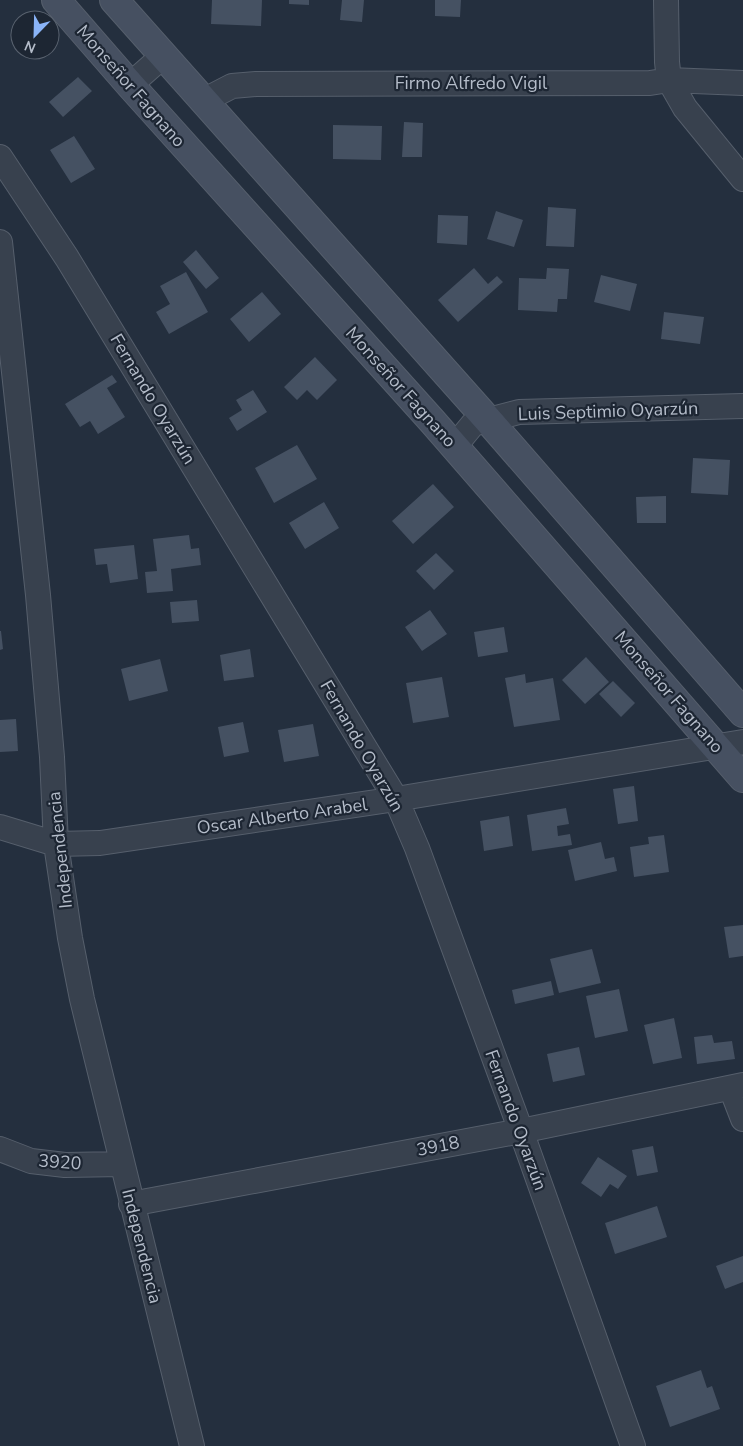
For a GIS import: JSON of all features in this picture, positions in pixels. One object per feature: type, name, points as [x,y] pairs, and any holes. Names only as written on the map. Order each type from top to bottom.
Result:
[{"type":"street","name":"Monseñor Fagnano","points":[[56,0],[454,447],[743,778]]},
{"type":"street","points":[[114,0],[488,420],[743,713]]},
{"type":"street","points":[[666,0],[669,80],[685,108],[743,178]]},
{"type":"street","points":[[130,85],[163,56]]},
{"type":"street","name":"Firmo Alfredo Vigil","points":[[203,101],[232,86],[256,84],[650,83],[669,80],[743,82]]},
{"type":"street","name":"Fernando Oyarzún","points":[[0,157],[68,258],[396,799],[417,848],[521,1131],[633,1446]]},
{"type":"street","name":"Independencia","points":[[0,242],[38,595],[52,757],[56,844],[70,938],[82,999],[192,1446]]},
{"type":"street","name":"Luis Septimio Oyarzún","points":[[454,447],[472,424],[520,412],[743,406]]},
{"type":"street","name":"Oscar Alberto Arabel","points":[[0,827],[56,844],[100,843],[396,799],[743,742]]},
{"type":"street","points":[[737,1087],[743,1119]]},
{"type":"street","name":"3918","points":[[132,1204],[521,1131],[737,1087]]},
{"type":"street","name":"3920","points":[[0,1149],[31,1161],[65,1165],[122,1164]]},
{"type":"building","points":[[212,0],[262,0],[261,26],[211,24]]},
{"type":"building","points":[[289,0],[309,0],[309,5],[289,4]]},
{"type":"building","points":[[342,0],[364,0],[362,22],[340,20]]},
{"type":"building","points":[[435,0],[461,0],[460,17],[435,16]]},
{"type":"building","points":[[78,77],[92,91],[63,117],[49,102]]},
{"type":"building","points":[[404,122],[423,123],[422,157],[402,157]]},
{"type":"building","points":[[333,125],[382,126],[381,160],[333,159]]},
{"type":"building","points":[[74,136],[95,169],[71,183],[50,150]]},
{"type":"building","points":[[548,207],[576,209],[574,247],[546,246]]},
{"type":"building","points":[[496,211],[523,220],[514,247],[487,239]]},
{"type":"building","points":[[438,215],[468,216],[467,245],[437,243]]},
{"type":"building","points":[[196,250],[219,278],[206,289],[183,262]]},
{"type":"building","points":[[474,268],[488,284],[497,276],[503,282],[458,322],[438,300]]},
{"type":"building","points":[[547,268],[569,269],[567,299],[558,299],[557,312],[518,310],[519,278],[546,279]]},
{"type":"building","points":[[186,272],[208,312],[169,334],[156,312],[170,304],[160,286]]},
{"type":"building","points":[[601,275],[637,284],[630,311],[594,302]]},
{"type":"building","points":[[262,292],[281,314],[249,342],[230,319]]},
{"type":"building","points":[[664,312],[704,317],[700,344],[661,339]]},
{"type":"building","points":[[315,357],[337,380],[317,400],[307,390],[297,400],[284,387]]},
{"type":"building","points":[[112,375],[117,382],[107,388],[125,417],[98,434],[90,421],[80,427],[65,404]]},
{"type":"building","points":[[253,390],[267,412],[237,431],[229,418],[242,410],[236,400]]},
{"type":"building","points":[[297,445],[317,479],[274,503],[255,468]]},
{"type":"building","points":[[693,458],[730,460],[728,495],[691,493]]},
{"type":"building","points":[[433,484],[454,507],[413,544],[392,521]]},
{"type":"building","points":[[666,496],[666,523],[637,523],[636,497]]},
{"type":"building","points":[[324,502],[339,528],[305,549],[289,523]]},
{"type":"building","points":[[189,535],[191,549],[199,548],[201,565],[171,569],[173,591],[147,593],[145,572],[157,571],[153,539]]},
{"type":"building","points":[[134,545],[138,579],[110,583],[107,564],[96,565],[94,549]]},
{"type":"building","points":[[436,553],[454,571],[434,590],[416,571]]},
{"type":"building","points":[[197,600],[199,621],[172,623],[170,602]]},
{"type":"building","points":[[430,610],[447,634],[422,651],[405,627]]},
{"type":"building","points":[[504,627],[508,652],[478,657],[474,632]]},
{"type":"building","points":[[0,631],[3,649],[0,650]]},
{"type":"building","points":[[250,649],[254,677],[224,681],[220,655]]},
{"type":"building","points":[[586,657],[609,682],[585,704],[562,680]]},
{"type":"building","points":[[160,659],[168,691],[129,701],[121,669]]},
{"type":"building","points":[[525,674],[526,683],[553,678],[560,720],[514,727],[505,678]]},
{"type":"building","points":[[442,677],[449,717],[413,723],[406,683]]},
{"type":"building","points":[[613,681],[635,703],[621,717],[599,694]]},
{"type":"building","points":[[16,719],[18,751],[0,752],[0,720]]},
{"type":"building","points":[[243,722],[249,752],[224,757],[218,727]]},
{"type":"building","points":[[313,724],[319,756],[284,762],[278,730]]},
{"type":"building","points":[[634,786],[638,821],[618,824],[613,789]]},
{"type":"building","points":[[566,808],[569,824],[557,826],[558,836],[570,834],[572,845],[532,851],[527,815]]},
{"type":"building","points":[[509,816],[513,846],[484,851],[480,821]]},
{"type":"building","points":[[664,835],[669,872],[634,877],[630,847],[649,844],[648,837]]},
{"type":"building","points":[[601,842],[605,859],[614,857],[617,871],[575,881],[568,850]]},
{"type":"building","points":[[743,925],[743,956],[729,958],[724,927]]},
{"type":"building","points":[[592,949],[601,983],[559,993],[550,959]]},
{"type":"building","points":[[551,981],[554,995],[515,1004],[512,990]]},
{"type":"building","points":[[619,989],[628,1031],[595,1038],[586,996]]},
{"type":"building","points":[[674,1018],[682,1058],[653,1064],[644,1025]]},
{"type":"building","points":[[712,1035],[714,1043],[732,1041],[735,1059],[697,1064],[694,1037]]},
{"type":"building","points":[[579,1047],[585,1075],[553,1082],[547,1054]]},
{"type":"building","points":[[653,1146],[658,1172],[637,1176],[632,1150]]},
{"type":"building","points":[[598,1157],[627,1176],[618,1189],[610,1184],[601,1197],[581,1183]]},
{"type":"building","points":[[657,1206],[667,1237],[615,1254],[605,1223]]},
{"type":"building","points":[[743,1256],[743,1282],[725,1289],[716,1266]]},
{"type":"building","points":[[701,1370],[707,1388],[712,1386],[720,1409],[670,1427],[656,1386]]}]
